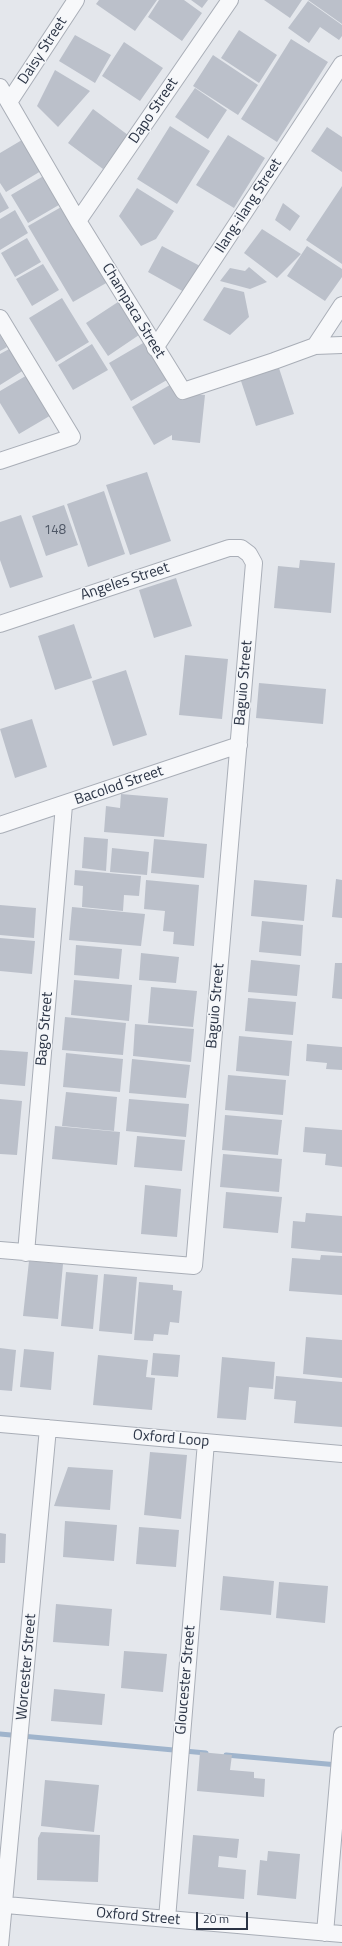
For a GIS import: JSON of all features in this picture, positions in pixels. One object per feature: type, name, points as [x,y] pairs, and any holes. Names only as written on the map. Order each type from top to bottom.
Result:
[{"type":"street","name":"Daisy Street","points":[[9,102],[76,0]]},
{"type":"street","name":"Dapo Street","points":[[78,221],[230,0]]},
{"type":"street","name":"Ilang-ilang Street","points":[[155,348],[342,64]]},
{"type":"street","name":"Champaca Street","points":[[0,87],[78,221],[155,348],[183,391],[274,362],[315,346],[342,345]]},
{"type":"street","points":[[315,346],[342,305]]},
{"type":"street","points":[[0,318],[72,436],[0,461]]},
{"type":"street","name":"Angeles Street","points":[[0,624],[229,548],[241,548],[249,554]]},
{"type":"street","name":"Baguio Street","points":[[0,1250],[194,1266],[254,573],[254,563],[249,554]]},
{"type":"street","name":"Bacolod Street","points":[[0,826],[239,745]]},
{"type":"street","name":"Bago Street","points":[[26,1252],[64,804]]},
{"type":"street","name":"Oxford Loop","points":[[0,1424],[342,1454]]},
{"type":"street","name":"Worcester Street","points":[[6,1905],[48,1428]]},
{"type":"street","name":"Gloucester Street","points":[[167,1919],[206,1442]]},
{"type":"street","points":[[325,1933],[342,1735]]},
{"type":"street","points":[[0,1946],[6,1905]]},
{"type":"street","name":"Oxford Street","points":[[6,1905],[342,1934]]},
{"type":"building","points":[[99,0],[157,0],[135,31],[96,4]]},
{"type":"building","points":[[159,0],[184,0],[202,13],[182,41],[148,17]]},
{"type":"building","points":[[191,0],[208,0],[202,8]]},
{"type":"building","points":[[264,0],[302,0],[290,18]]},
{"type":"building","points":[[308,0],[342,0],[342,24]]},
{"type":"building","points":[[308,1],[342,25],[342,36],[339,40],[320,27],[309,43],[288,28]]},
{"type":"building","points":[[239,30],[277,55],[259,83],[221,58]]},
{"type":"building","points":[[75,35],[111,55],[95,83],[59,61]]},
{"type":"building","points":[[291,39],[328,62],[277,142],[241,119]]},
{"type":"building","points":[[124,42],[163,68],[140,101],[102,76]]},
{"type":"building","points":[[213,55],[258,85],[238,115],[193,86]]},
{"type":"building","points":[[55,70],[90,91],[58,127],[37,106]]},
{"type":"building","points":[[195,88],[227,110],[208,139],[175,117]]},
{"type":"building","points":[[93,109],[128,135],[103,169],[68,143]]},
{"type":"building","points":[[170,126],[210,151],[177,204],[137,179]]},
{"type":"building","points":[[327,127],[342,137],[342,172],[311,151]]},
{"type":"building","points":[[228,135],[265,158],[234,208],[196,185]]},
{"type":"building","points":[[27,137],[46,168],[6,192],[0,183],[0,153]]},
{"type":"building","points":[[47,174],[64,202],[28,223],[11,195]]},
{"type":"building","points":[[342,186],[342,264],[306,240]]},
{"type":"building","points":[[137,188],[174,211],[156,239],[141,246],[119,216]]},
{"type":"building","points":[[0,192],[9,208],[0,213]]},
{"type":"building","points":[[283,203],[300,216],[290,231],[275,220]]},
{"type":"building","points":[[63,206],[108,282],[73,302],[28,226]]},
{"type":"building","points":[[15,210],[28,233],[0,250],[0,219]]},
{"type":"building","points":[[262,229],[301,254],[277,278],[244,253]]},
{"type":"building","points":[[27,238],[41,262],[15,277],[1,253]]},
{"type":"building","points":[[162,246],[200,266],[186,293],[148,272]]},
{"type":"building","points":[[307,246],[342,269],[342,277],[325,301],[287,276]]},
{"type":"building","points":[[43,264],[59,290],[32,306],[16,279]]},
{"type":"building","points":[[249,267],[267,282],[250,289],[220,281],[230,268],[245,271]]},
{"type":"building","points":[[224,287],[244,292],[249,317],[230,335],[203,320]]},
{"type":"building","points":[[62,298],[89,342],[56,362],[29,318]]},
{"type":"building","points":[[118,302],[139,335],[108,356],[86,323]]},
{"type":"building","points":[[0,335],[7,347],[0,351]]},
{"type":"building","points":[[150,339],[172,377],[131,401],[109,363]]},
{"type":"building","points":[[92,344],[108,370],[73,390],[58,365]]},
{"type":"building","points":[[11,348],[24,370],[0,385],[0,354]]},
{"type":"building","points":[[278,365],[294,414],[256,426],[240,378]]},
{"type":"building","points":[[29,374],[53,414],[19,434],[0,403],[0,391]]},
{"type":"building","points":[[175,382],[181,393],[205,395],[200,443],[172,440],[172,435],[154,445],[132,407]]},
{"type":"building","points":[[147,472],[171,541],[130,555],[106,485]]},
{"type":"building","points":[[104,491],[125,554],[88,567],[67,504]]},
{"type":"building","points":[[64,505],[78,545],[46,556],[32,516]]},
{"type":"building","points":[[21,515],[43,577],[10,588],[0,560],[0,522]]},
{"type":"building","points":[[300,560],[335,563],[331,613],[274,608],[278,566],[299,568]]},
{"type":"building","points":[[176,578],[192,626],[154,638],[139,590]]},
{"type":"building","points":[[74,624],[92,678],[55,690],[38,636]]},
{"type":"building","points":[[185,655],[228,659],[222,719],[179,715]]},
{"type":"building","points":[[126,670],[147,735],[113,746],[92,681]]},
{"type":"building","points":[[259,683],[326,689],[323,724],[256,718]]},
{"type":"building","points":[[32,719],[47,767],[15,778],[0,729]]},
{"type":"building","points":[[121,794],[168,798],[164,837],[104,832],[106,806],[120,808]]},
{"type":"building","points":[[84,837],[108,839],[106,871],[82,868]]},
{"type":"building","points":[[154,839],[207,844],[204,878],[151,873]]},
{"type":"building","points":[[112,848],[149,852],[147,875],[110,872]]},
{"type":"building","points":[[75,870],[141,876],[139,896],[124,895],[123,911],[82,907],[83,886],[74,885]]},
{"type":"building","points":[[336,879],[342,880],[342,918],[332,917]]},
{"type":"building","points":[[146,880],[199,885],[194,946],[173,944],[174,932],[163,931],[165,911],[144,909]]},
{"type":"building","points":[[254,880],[307,885],[304,921],[251,916]]},
{"type":"building","points":[[0,905],[36,908],[34,938],[0,935]]},
{"type":"building","points":[[72,907],[145,914],[141,946],[69,940]]},
{"type":"building","points":[[262,921],[303,925],[301,956],[259,952]]},
{"type":"building","points":[[0,938],[35,941],[32,974],[0,971]]},
{"type":"building","points":[[76,945],[122,949],[119,979],[74,975]]},
{"type":"building","points":[[141,953],[179,957],[176,983],[139,980]]},
{"type":"building","points":[[251,960],[300,965],[297,996],[248,992]]},
{"type":"building","points":[[335,963],[342,963],[342,999],[332,998]]},
{"type":"building","points":[[74,980],[132,985],[129,1021],[71,1015]]},
{"type":"building","points":[[151,987],[197,991],[193,1027],[148,1023]]},
{"type":"building","points":[[248,998],[296,1002],[293,1035],[245,1031]]},
{"type":"building","points":[[65,1017],[126,1023],[123,1055],[62,1050]]},
{"type":"building","points":[[135,1024],[194,1029],[191,1062],[133,1056]]},
{"type":"building","points":[[239,1036],[292,1041],[289,1076],[236,1071]]},
{"type":"building","points":[[307,1044],[342,1047],[342,1070],[326,1069],[327,1063],[306,1061]]},
{"type":"building","points":[[0,1050],[28,1052],[25,1086],[0,1084]]},
{"type":"building","points":[[66,1053],[123,1059],[120,1092],[63,1087]]},
{"type":"building","points":[[132,1059],[190,1065],[186,1098],[129,1093]]},
{"type":"building","points":[[228,1075],[286,1080],[283,1115],[225,1110]]},
{"type":"building","points":[[66,1092],[117,1097],[114,1131],[62,1126]]},
{"type":"building","points":[[0,1099],[22,1101],[17,1155],[0,1154]]},
{"type":"building","points":[[129,1099],[189,1104],[186,1137],[126,1131]]},
{"type":"building","points":[[225,1115],[282,1120],[278,1155],[222,1150]]},
{"type":"building","points":[[55,1126],[120,1132],[117,1165],[52,1159]]},
{"type":"building","points":[[305,1127],[342,1130],[342,1167],[325,1165],[326,1154],[303,1152]]},
{"type":"building","points":[[137,1136],[185,1140],[182,1171],[134,1167]]},
{"type":"building","points":[[223,1154],[282,1159],[279,1192],[220,1187]]},
{"type":"building","points":[[145,1185],[181,1189],[177,1237],[141,1234]]},
{"type":"building","points":[[226,1192],[282,1197],[278,1233],[223,1228]]},
{"type":"building","points":[[306,1213],[342,1216],[342,1253],[291,1248],[293,1221],[305,1222]]},
{"type":"building","points":[[321,1255],[342,1256],[342,1295],[289,1291],[292,1258],[320,1260]]},
{"type":"building","points":[[29,1261],[63,1264],[58,1319],[23,1316]]},
{"type":"building","points":[[66,1272],[98,1275],[93,1329],[61,1326]]},
{"type":"building","points":[[104,1274],[137,1277],[132,1334],[99,1331]]},
{"type":"building","points":[[139,1282],[173,1285],[173,1290],[182,1291],[179,1323],[170,1322],[168,1335],[154,1334],[153,1341],[134,1340]]},
{"type":"building","points":[[306,1337],[342,1340],[342,1378],[303,1374]]},
{"type":"building","points":[[0,1348],[16,1350],[12,1391],[0,1390]]},
{"type":"building","points":[[24,1349],[54,1352],[51,1390],[20,1387]]},
{"type":"building","points":[[153,1353],[180,1355],[178,1377],[151,1375]]},
{"type":"building","points":[[98,1355],[148,1360],[146,1377],[155,1378],[152,1410],[93,1405]]},
{"type":"building","points":[[222,1357],[275,1362],[273,1389],[249,1387],[246,1420],[217,1418]]},
{"type":"building","points":[[276,1376],[342,1382],[342,1427],[294,1423],[296,1401],[274,1399]]},
{"type":"building","points":[[150,1452],[187,1455],[181,1519],[144,1515]]},
{"type":"building","points":[[68,1467],[113,1470],[110,1510],[54,1506]]},
{"type":"building","points":[[65,1521],[117,1525],[114,1561],[63,1557]]},
{"type":"building","points":[[139,1527],[179,1530],[176,1567],[136,1564]]},
{"type":"building","points":[[0,1533],[6,1534],[5,1563],[0,1563]]},
{"type":"building","points":[[223,1576],[274,1581],[271,1615],[220,1610]]},
{"type":"building","points":[[279,1582],[328,1586],[325,1623],[276,1618]]},
{"type":"building","points":[[56,1604],[112,1609],[109,1646],[53,1642]]},
{"type":"building","points":[[124,1651],[167,1654],[163,1692],[121,1688]]},
{"type":"building","points":[[54,1689],[105,1694],[102,1725],[51,1721]]},
{"type":"building","points":[[200,1752],[232,1755],[230,1770],[254,1772],[254,1778],[265,1779],[264,1797],[197,1791]]},
{"type":"building","points":[[45,1780],[99,1785],[94,1832],[41,1826]]},
{"type":"building","points":[[41,1832],[100,1835],[98,1882],[37,1880],[38,1838]]},
{"type":"building","points":[[193,1835],[239,1839],[237,1858],[219,1856],[218,1867],[246,1870],[244,1899],[188,1894]]},
{"type":"building","points":[[268,1851],[300,1854],[296,1899],[257,1895],[260,1860],[267,1861]]},
{"type":"waterway","points":[[0,1734],[206,1753]]},
{"type":"waterway","points":[[226,1755],[338,1765]]}]
